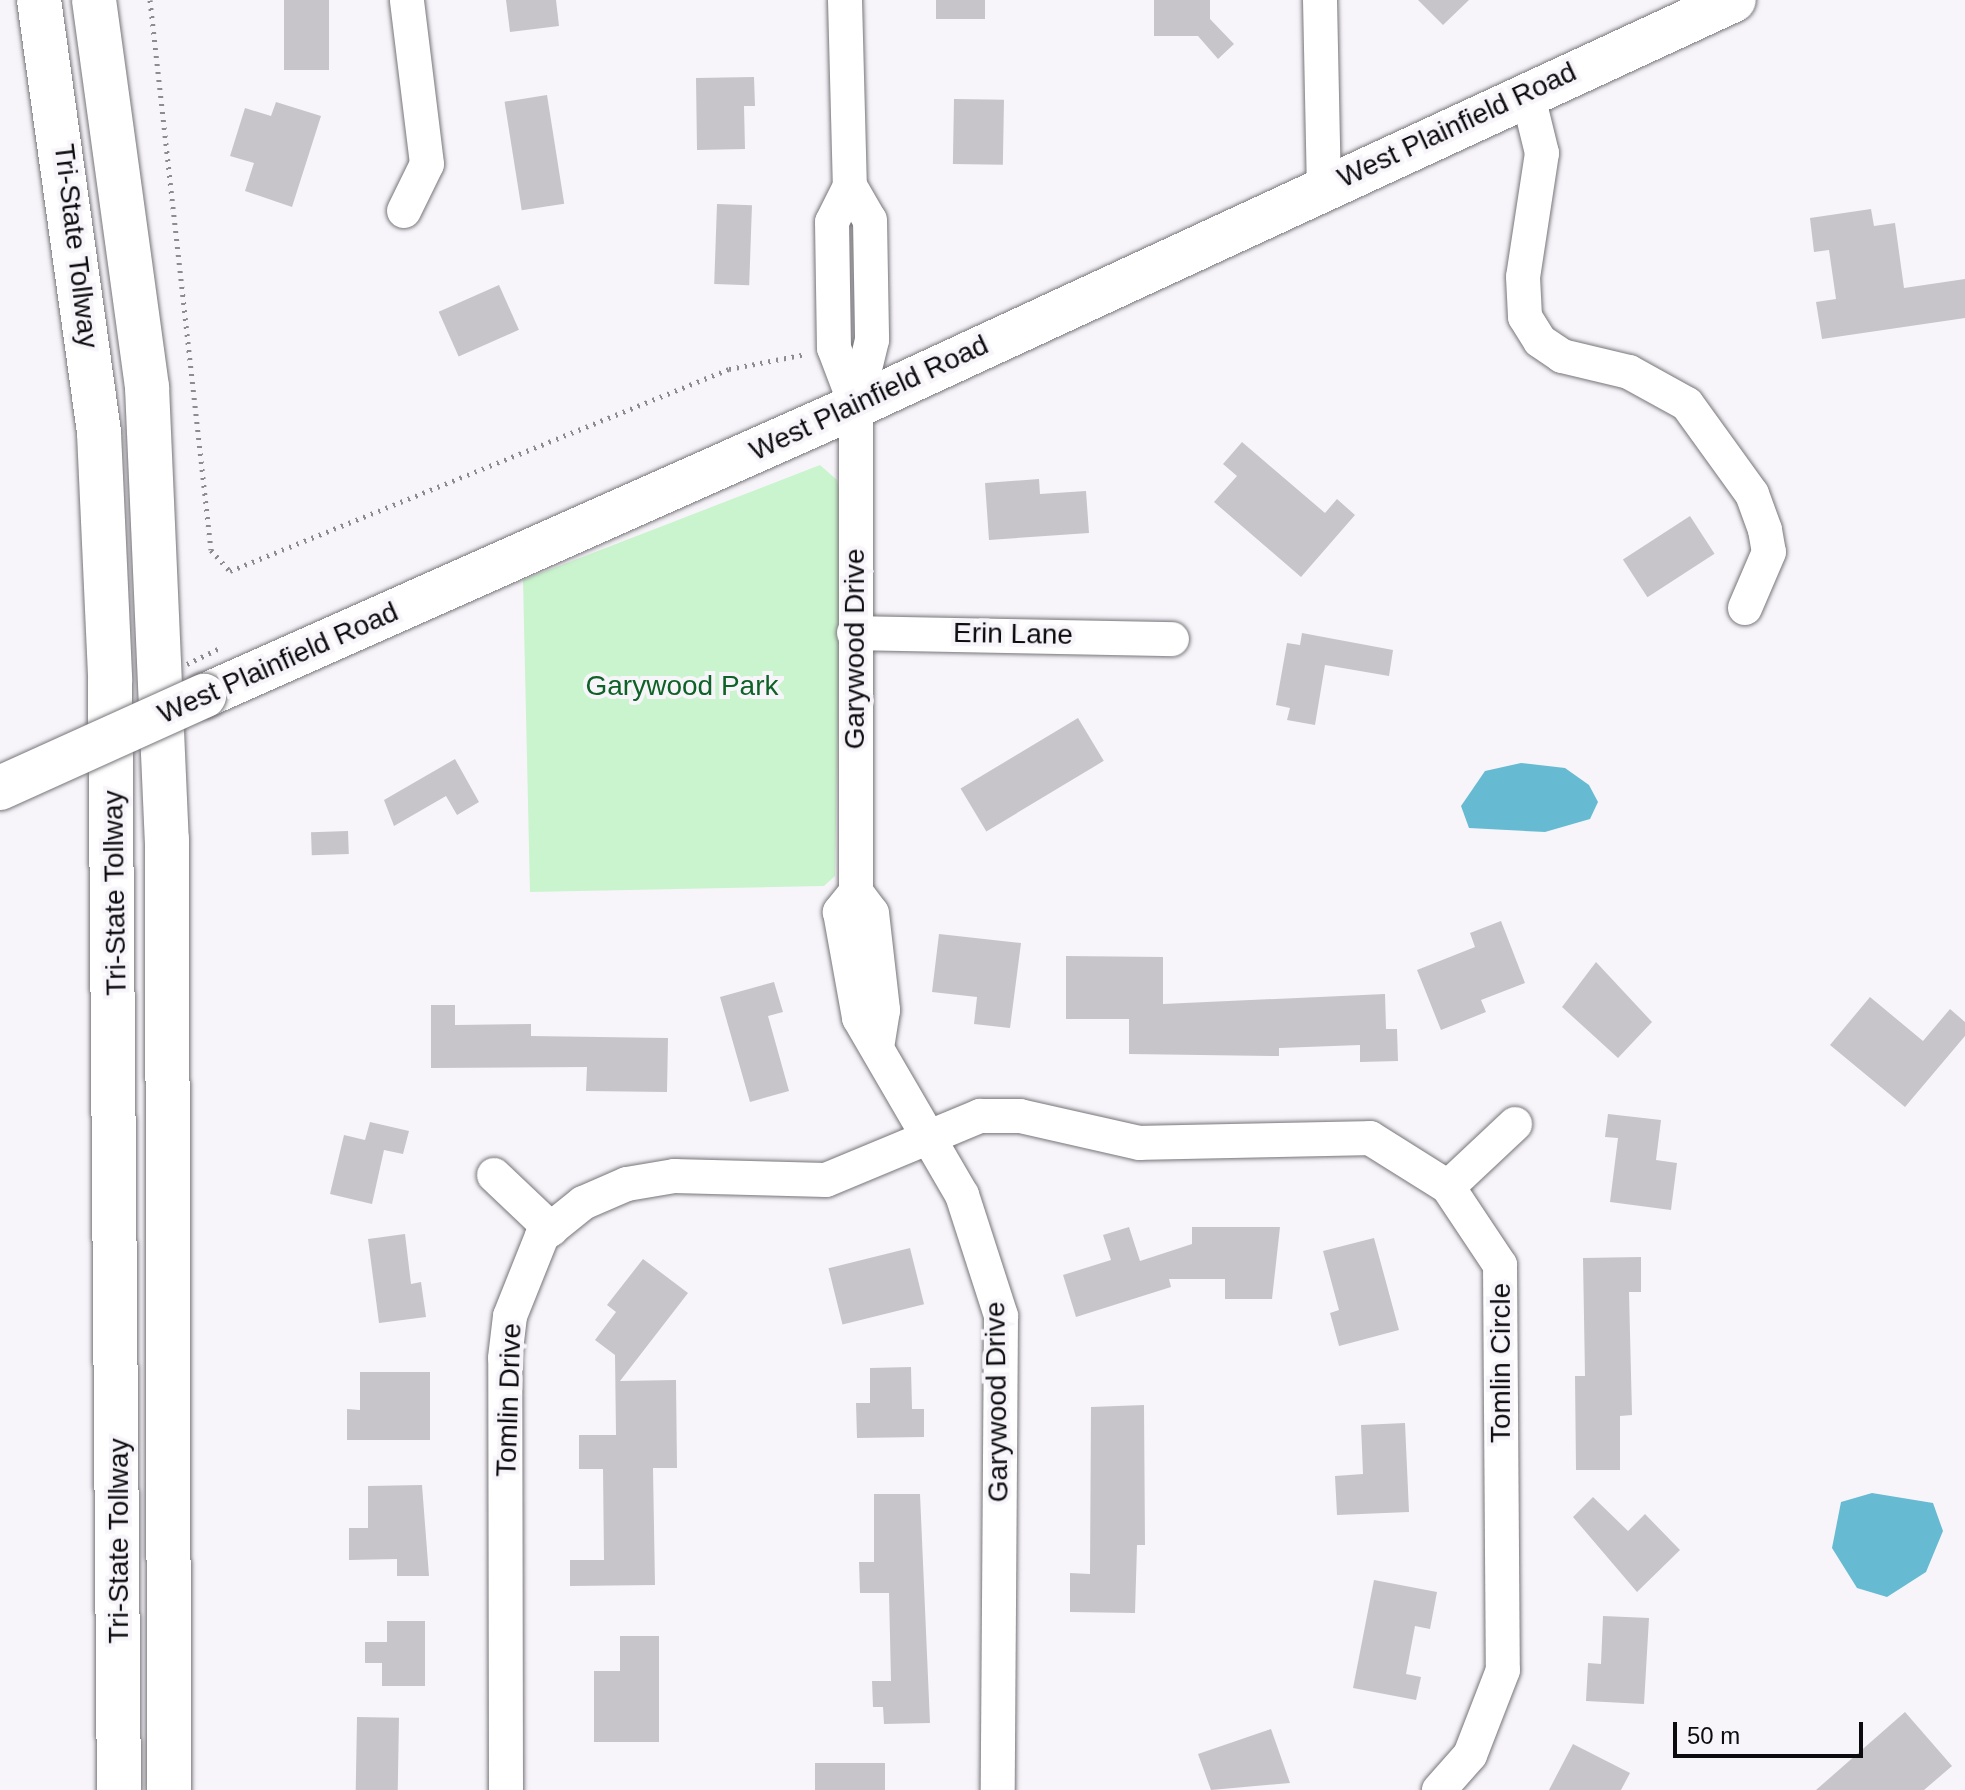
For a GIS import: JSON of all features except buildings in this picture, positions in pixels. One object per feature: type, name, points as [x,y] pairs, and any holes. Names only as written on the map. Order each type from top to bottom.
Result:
[{"type":"main road","name":"Tri-State Tollway","points":[[39,0],[99,433],[110,663],[119,1790]]},
{"type":"main road","name":"Tri-State Tollway","points":[[94,0],[147,387],[166,824],[169,1790]]},
{"type":"main road","name":"West Plainfield Road","points":[[0,788],[856,406],[1527,92],[1734,0]]},
{"type":"street","points":[[404,211],[427,164],[407,0]]},
{"type":"street","name":"Garywood Drive","points":[[845,0],[850,186],[870,220],[872,340],[856,406],[856,892],[872,913],[883,1010],[878,1042],[984,1248],[1001,1316],[998,1790]]},
{"type":"street","points":[[1320,0],[1324,186]]},
{"type":"street","points":[[1527,92],[1542,153],[1523,277],[1525,317],[1540,341],[1562,356],[1629,372],[1687,404],[1752,494],[1765,530],[1769,552],[1745,608]]},
{"type":"street","name":"Erin Lane","points":[[854,633],[1172,639]]},
{"type":"street","name":"Tomlin Circle","points":[[929,1137],[980,1116],[1020,1116],[1140,1143],[1370,1138],[1448,1187],[1500,1265],[1503,1670],[1470,1755],[1439,1790]]},
{"type":"street","points":[[1448,1187],[1515,1124]]},
{"type":"street","name":"Tomlin Drive","points":[[506,1790],[505,1358],[524,1276],[551,1229],[583,1203],[627,1184],[674,1176],[826,1180],[929,1137]]},
{"type":"street","points":[[494,1175],[551,1229]]},
{"type":"path","points":[[150,0],[211,550],[230,571],[729,369],[817,352]]},
{"type":"green space","name":"Garywood Park","points":[[820,465],[837,480],[842,501],[835,876],[824,886],[530,892],[523,580]]},
{"type":"water","points":[[1521,763],[1565,768],[1589,785],[1598,802],[1590,819],[1545,832],[1469,828],[1461,806],[1485,771]]},
{"type":"water","points":[[1872,1493],[1933,1503],[1943,1531],[1926,1572],[1887,1597],[1857,1588],[1832,1548],[1841,1502]]}]
